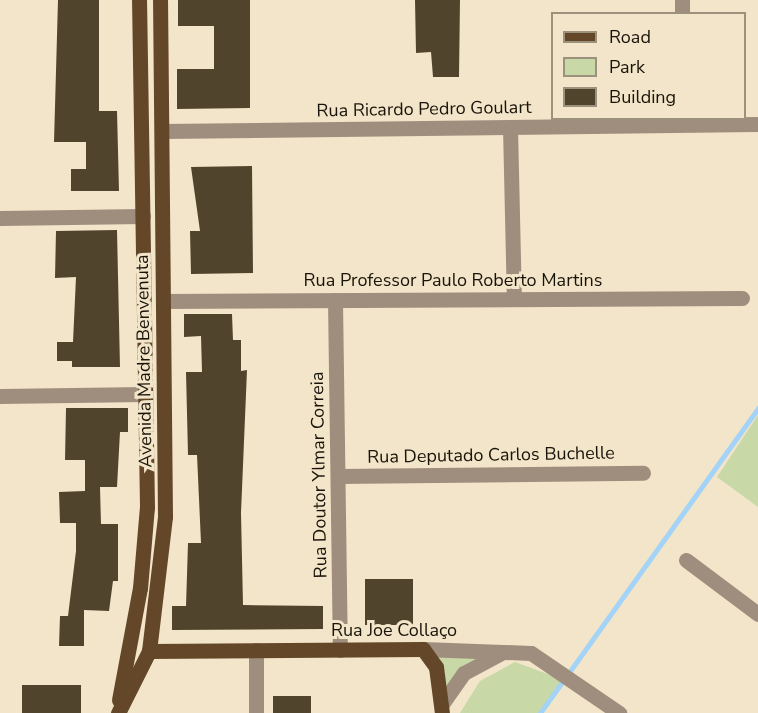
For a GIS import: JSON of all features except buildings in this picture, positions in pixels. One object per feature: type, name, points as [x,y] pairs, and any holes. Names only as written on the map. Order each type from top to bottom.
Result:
[{"type":"main road","name":"Avenida Madre Benvenuta","points":[[117,713],[145,543],[139,0]]},
{"type":"main road","name":"Avenida Madre Benvenuta","points":[[117,713],[149,651],[165,517],[160,0]]},
{"type":"main road","name":"Rua Joe Collaço","points":[[149,651],[423,649]]},
{"type":"main road","points":[[423,649],[436,667],[442,708]]},
{"type":"street","name":"Rua Ricardo Pedro Goulart","points":[[162,131],[510,127],[683,122],[758,124]]},
{"type":"street","points":[[510,127],[514,299]]},
{"type":"street","points":[[0,218],[143,216]]},
{"type":"street","name":"Rua Professor Paulo Roberto Martins","points":[[163,301],[742,298]]},
{"type":"street","name":"Rua Doutor Ylmar Correia","points":[[335,300],[340,650]]},
{"type":"street","points":[[0,396],[145,394]]},
{"type":"street","name":"Rua Deputado Carlos Buchelle","points":[[339,476],[643,473]]},
{"type":"street","points":[[686,560],[758,614]]},
{"type":"street","name":"Rua Joe Collaço","points":[[423,649],[508,649],[559,668],[620,713]]},
{"type":"street","points":[[442,708],[464,672],[508,649]]},
{"type":"street","points":[[256,650],[256,713]]},
{"type":"green space","points":[[758,415],[758,507],[717,477]]},
{"type":"green space","points":[[438,655],[480,655],[447,687]]},
{"type":"green space","points":[[515,662],[564,680],[540,713],[460,713],[480,681]]},
{"type":"waterway","points":[[540,713],[758,408]]}]
